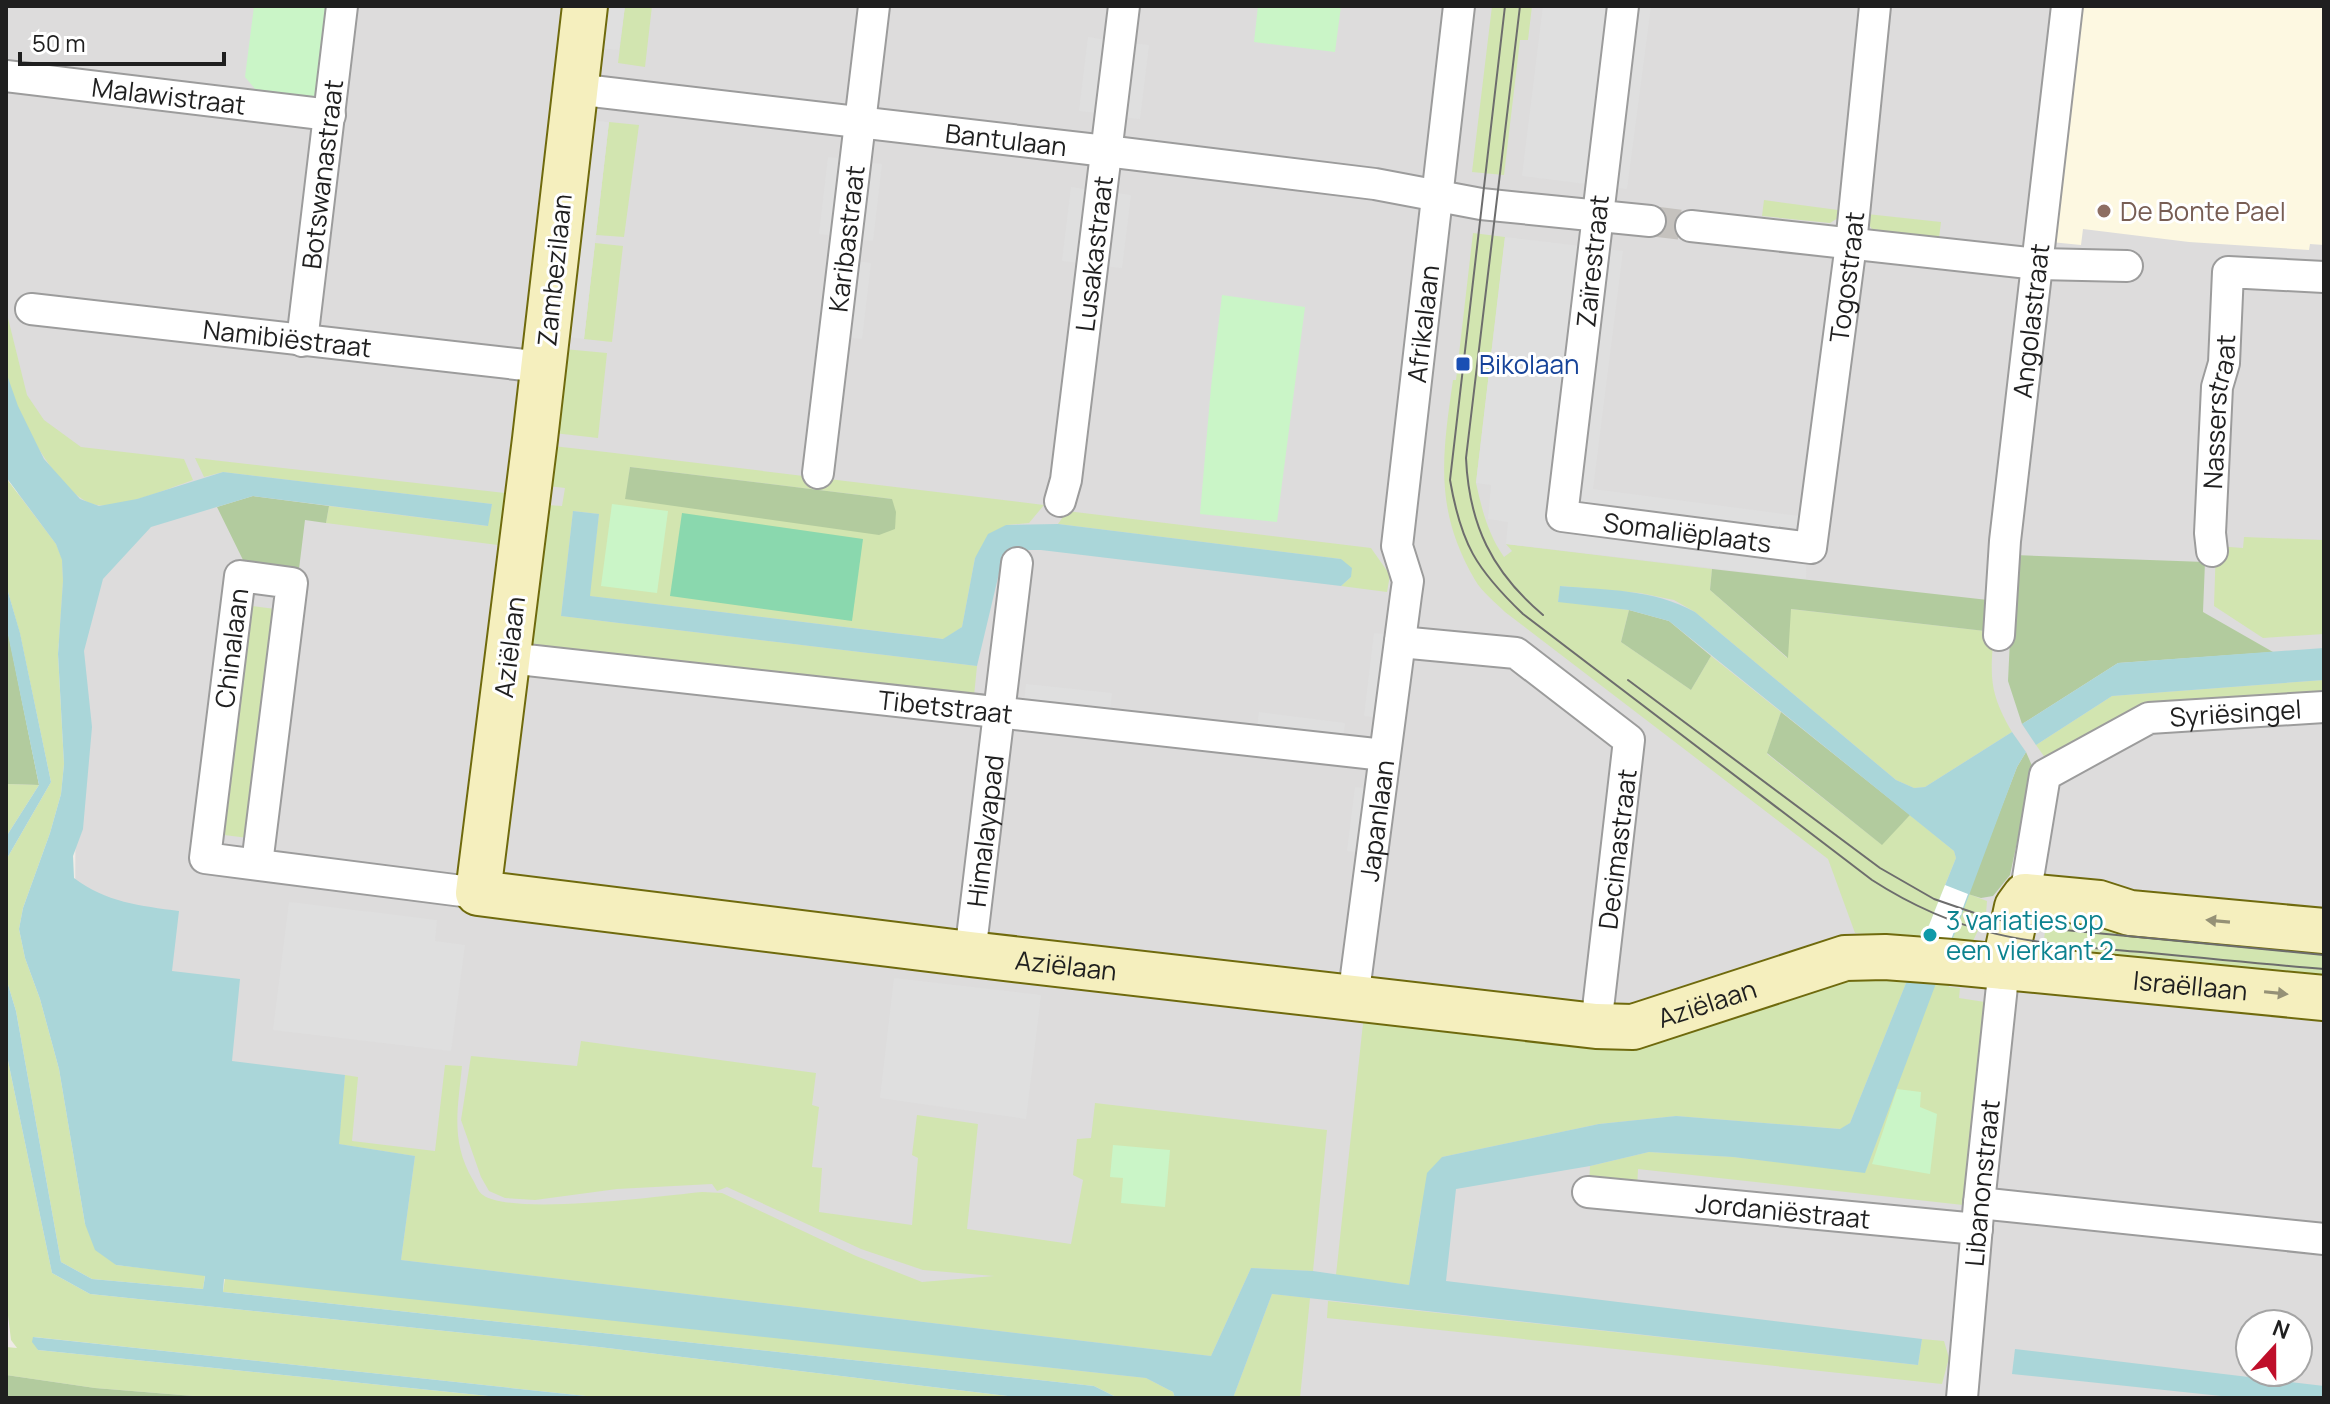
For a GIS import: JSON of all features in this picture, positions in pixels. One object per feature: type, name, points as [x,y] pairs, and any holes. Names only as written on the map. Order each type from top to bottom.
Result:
[{"type":"street","name":"Botswanastraat","points":[[302,341],[342,6]]},
{"type":"street","name":"Zambezilaan","points":[[523,534],[585,6]]},
{"type":"street","name":"Karibastraat","points":[[818,473],[874,6]]},
{"type":"street","name":"Lusakastraat","points":[[1060,501],[1068,465],[1124,6]]},
{"type":"street","name":"Afrikalaan","points":[[1400,642],[1408,581],[1397,546],[1459,6]]},
{"type":"street","name":"Zaïrestraat","points":[[1562,516],[1623,6]]},
{"type":"street","name":"Togostraat","points":[[1811,548],[1851,244],[1875,6]]},
{"type":"street","name":"Angolastraat","points":[[1999,635],[2005,541],[2067,6]]},
{"type":"street","name":"Malawistraat","points":[[6,76],[330,115]]},
{"type":"street","name":"Bantulaan","points":[[575,89],[1106,151],[1437,194]]},
{"type":"street","points":[[1437,194],[1481,204],[1650,221]]},
{"type":"street","points":[[1691,226],[2038,264],[2127,266]]},
{"type":"street","name":"Nasserstraat","points":[[2212,551],[2210,533],[2217,387],[2224,363],[2228,272],[2324,277]]},
{"type":"street","name":"Namibiëstraat","points":[[31,309],[543,367]]},
{"type":"street","name":"Somaliëplaats","points":[[1562,516],[1811,548]]},
{"type":"street","name":"Aziëlaan","points":[[523,534],[478,893],[970,954],[1596,1026],[1633,1027],[1845,958],[1909,958],[2004,967]]},
{"type":"street","name":"Himalayapad","points":[[970,954],[1017,563]]},
{"type":"street","name":"Chinalaan","points":[[257,864],[292,583],[240,576],[205,858],[478,893]]},
{"type":"street","name":"Japanlaan","points":[[1353,999],[1400,642]]},
{"type":"street","name":"Decimastraat","points":[[1400,642],[1516,653],[1629,740],[1596,1026]]},
{"type":"street","name":"Tibetstraat","points":[[508,658],[1384,755]]},
{"type":"street","name":"Syriësingel","points":[[2025,896],[2045,775],[2149,718],[2324,707]]},
{"type":"street","points":[[2004,967],[2017,907],[2025,896],[2099,903],[2130,913],[2324,931]]},
{"type":"street","name":"Israëllaan","points":[[2004,967],[2324,998]]},
{"type":"street","name":"Libanonstraat","points":[[1962,1398],[2004,967]]},
{"type":"street","name":"Jordaniëstraat","points":[[1588,1192],[2324,1239]]},
{"type":"shaded area","points":[[6,6],[2324,6],[2324,1398],[1228,1398],[394,1289],[75,945],[76,708],[6,449]]},
{"type":"shaded area","points":[[603,6],[625,6],[619,50],[598,48]]},
{"type":"shaded area","points":[[1543,6],[1651,6],[1627,189],[1522,176]]},
{"type":"shaded area","points":[[2083,6],[2324,6],[2324,245],[2310,244],[2309,250],[2189,242],[2083,229],[2081,245],[2051,242]]},
{"type":"shaded area","points":[[1088,37],[1108,40],[1099,113],[1079,111]]},
{"type":"shaded area","points":[[1129,43],[1149,45],[1140,119],[1120,117]]},
{"type":"shaded area","points":[[586,120],[609,122],[584,339],[562,336]]},
{"type":"shaded area","points":[[828,157],[845,159],[836,236],[819,234]]},
{"type":"shaded area","points":[[865,162],[882,164],[873,241],[856,239]]},
{"type":"shaded area","points":[[1071,187],[1090,190],[1081,263],[1062,261]]},
{"type":"shaded area","points":[[1111,192],[1131,195],[1122,268],[1102,266]]},
{"type":"shaded area","points":[[1505,237],[1623,251],[1593,489],[1807,517],[1806,579],[1506,544],[1508,522],[1488,519],[1491,485],[1476,483]]},
{"type":"shaded area","points":[[855,261],[871,263],[862,339],[845,337]]},
{"type":"shaded area","points":[[1374,633],[1391,635],[1381,718],[1364,716]]},
{"type":"shaded area","points":[[1026,684],[1112,693],[1110,710],[1024,702]]},
{"type":"shaded area","points":[[1259,712],[1345,723],[1343,739],[1257,728]]},
{"type":"shaded area","points":[[1355,787],[1372,789],[1364,853],[1347,851]]},
{"type":"shaded area","points":[[289,902],[437,920],[435,941],[465,945],[451,1051],[273,1030]]},
{"type":"shaded area","points":[[894,978],[1041,995],[1026,1119],[880,1098]]},
{"type":"green space","points":[[254,6],[332,6],[320,98],[255,89],[245,77]]},
{"type":"green space","points":[[625,6],[652,6],[645,67],[618,63]]},
{"type":"green space","points":[[1258,6],[1341,6],[1335,52],[1254,42]]},
{"type":"green space","points":[[1492,6],[1532,6],[1528,40],[1520,40],[1504,175],[1472,172]]},
{"type":"green space","points":[[609,122],[639,125],[624,237],[596,235]]},
{"type":"green space","points":[[1764,200],[1838,210],[1838,218],[1830,223],[1762,216]]},
{"type":"green space","points":[[1867,214],[1941,222],[1939,238],[1872,229],[1866,221]]},
{"type":"green space","points":[[1473,233],[1505,237],[1476,483],[1490,531],[1504,557],[1512,551],[1506,544],[1712,569],[1710,590],[1787,658],[1790,609],[1994,632],[1993,684],[1999,706],[2012,732],[1925,787],[1914,788],[1896,780],[1695,612],[1674,600],[1640,593],[1561,586],[1558,601],[1629,610],[1621,642],[1691,690],[1711,656],[1781,712],[1767,754],[1881,844],[1910,815],[1954,851],[1956,858],[1945,885],[1987,901],[1986,914],[1972,943],[1855,933],[1828,859],[1505,612],[1478,584],[1453,530],[1444,482],[1446,433],[1453,380],[1456,380]]},
{"type":"green space","points":[[595,243],[623,246],[612,342],[584,339]]},
{"type":"green space","points":[[1222,295],[1305,307],[1277,522],[1200,514]]},
{"type":"green space","points":[[6,310],[27,395],[44,420],[81,447],[184,459],[193,480],[145,497],[106,505],[82,499],[68,487],[53,470],[27,428],[10,388],[5,364]]},
{"type":"green space","points":[[564,349],[607,353],[598,438],[554,433]]},
{"type":"green space","points":[[553,446],[1044,505],[1029,523],[1006,525],[975,558],[962,627],[944,639],[589,596],[599,514],[573,511],[561,616],[977,666],[974,696],[531,646],[547,505],[562,506],[565,488],[548,486]],"holes":[[[630,467],[892,499],[626,499]]]},
{"type":"green space","points":[[195,458],[505,493],[498,545],[326,523],[329,506],[487,526],[492,504],[223,472],[204,477]]},
{"type":"green space","points":[[630,467],[892,499],[896,512],[895,529],[879,535],[625,499]]},
{"type":"green space","points":[[6,478],[56,544],[62,559],[58,654],[64,764],[61,794],[23,908],[19,929],[59,1069],[85,1224],[116,1265],[205,1275],[203,1289],[92,1279],[61,1262],[16,1011],[6,978],[6,860],[51,782],[20,634],[6,585]]},
{"type":"green space","points":[[253,496],[329,506],[326,523],[305,520],[299,569],[244,562],[217,507]]},
{"type":"green space","points":[[612,504],[668,511],[657,593],[601,586]]},
{"type":"green space","points":[[1067,511],[1371,548],[1390,575],[1387,592],[1341,586],[1351,577],[1341,559],[1058,524]]},
{"type":"green space","points":[[682,513],[863,539],[852,621],[670,596]]},
{"type":"green space","points":[[2244,537],[2324,540],[2324,634],[2263,638],[2214,606],[2216,546],[2243,548]]},
{"type":"green space","points":[[2014,555],[2205,562],[2203,612],[2273,652],[2118,663],[2022,724],[2008,681]]},
{"type":"green space","points":[[1712,569],[1997,601],[1994,632],[1791,609],[1788,658],[1710,590]]},
{"type":"green space","points":[[252,606],[275,609],[248,838],[224,835]]},
{"type":"green space","points":[[1629,610],[1669,621],[1711,656],[1691,690],[1621,642]]},
{"type":"green space","points":[[6,625],[9,637],[39,785],[6,784]]},
{"type":"green space","points":[[2324,680],[2324,693],[2144,707],[2046,759],[2036,745],[2112,696]]},
{"type":"green space","points":[[1781,712],[1910,815],[1882,845],[1767,753]]},
{"type":"green space","points":[[2026,752],[2033,768],[2010,875],[1993,896],[1981,898],[1968,894],[2017,767]]},
{"type":"green space","points":[[6,784],[39,785],[6,837]]},
{"type":"green space","points":[[2052,910],[2324,943],[2324,980],[2043,950],[2046,921],[2051,921]]},
{"type":"green space","points":[[1859,975],[1908,978],[1850,1123],[1841,1129],[1676,1116],[1599,1124],[1442,1157],[1421,1209],[1409,1285],[1336,1275],[1364,1014],[1649,1040],[1774,1004]]},
{"type":"green space","points":[[1936,980],[1950,981],[1949,987],[1960,988],[1959,998],[1985,1002],[1963,1205],[1638,1169],[1637,1190],[1589,1185],[1590,1166],[1649,1152],[1733,1157],[1865,1172]]},
{"type":"green space","points":[[581,1041],[816,1073],[812,1105],[819,1107],[812,1167],[822,1168],[819,1212],[912,1225],[918,1158],[912,1155],[917,1115],[978,1124],[967,1229],[1071,1244],[1083,1180],[1073,1175],[1077,1139],[1091,1138],[1095,1103],[1327,1130],[1313,1271],[1251,1268],[1211,1356],[401,1260],[415,1156],[338,1144],[345,1075],[358,1077],[352,1141],[435,1151],[445,1065],[462,1066],[458,1138],[466,1166],[483,1195],[499,1201],[554,1204],[722,1193],[856,1256],[922,1282],[994,1276],[923,1270],[861,1249],[727,1187],[717,1191],[712,1184],[617,1189],[535,1200],[505,1198],[489,1191],[461,1120],[471,1056],[577,1066]]},
{"type":"green space","points":[[6,1051],[52,1273],[90,1294],[599,1347],[1025,1398],[605,1398],[34,1337],[38,1350],[508,1398],[218,1398],[95,1388],[6,1375],[6,1347],[17,1348],[11,1340],[6,1299]]},
{"type":"green space","points":[[1897,1089],[1921,1092],[1920,1107],[1937,1114],[1930,1174],[1872,1164]]},
{"type":"green space","points":[[1113,1145],[1170,1150],[1165,1207],[1121,1203],[1123,1178],[1110,1177]]},
{"type":"green space","points":[[225,1278],[1146,1378],[1173,1392],[1175,1398],[1118,1398],[1094,1386],[223,1292]]},
{"type":"green space","points":[[1272,1294],[1310,1298],[1300,1398],[1233,1398]]},
{"type":"green space","points":[[1328,1301],[1918,1365],[1922,1339],[1944,1341],[1949,1358],[1942,1384],[1327,1318]]},
{"type":"green space","points":[[6,1375],[95,1388],[218,1398],[6,1398]]},
{"type":"water","points":[[6,372],[18,406],[44,459],[80,499],[99,506],[137,499],[223,472],[492,504],[488,526],[253,496],[151,527],[103,579],[84,651],[92,727],[83,829],[73,856],[74,878],[111,898],[179,911],[172,971],[240,979],[232,1061],[345,1075],[339,1144],[415,1156],[401,1260],[1211,1356],[1251,1268],[1313,1271],[1409,1285],[1427,1173],[1442,1157],[1599,1124],[1676,1116],[1840,1129],[1850,1123],[1956,858],[1954,851],[1669,621],[1629,610],[1558,602],[1560,586],[1646,595],[1695,612],[1896,780],[1914,788],[1925,787],[2012,732],[2026,752],[2017,767],[1865,1173],[1733,1157],[1649,1152],[1590,1166],[1456,1189],[1446,1281],[1922,1339],[1918,1365],[1272,1294],[1233,1398],[1175,1398],[1173,1392],[1146,1378],[224,1279],[223,1292],[1094,1386],[1118,1398],[1025,1398],[599,1347],[90,1294],[52,1273],[6,1051],[6,978],[16,1011],[61,1262],[92,1279],[203,1289],[205,1276],[116,1265],[95,1250],[85,1224],[59,1069],[25,958],[19,929],[23,908],[61,794],[64,764],[58,654],[63,581],[62,560],[56,544],[6,477]]},
{"type":"water","points":[[573,511],[599,514],[590,596],[943,639],[962,627],[975,558],[988,534],[1006,525],[1058,524],[1341,559],[1352,568],[1351,577],[1341,586],[1041,550],[1009,550],[1001,565],[977,666],[561,616]]},
{"type":"water","points":[[6,585],[20,633],[51,782],[6,860],[6,837],[39,785],[6,625]]},
{"type":"water","points":[[2324,648],[2324,680],[2112,696],[2036,745],[2022,724],[2118,663]]},
{"type":"water","points":[[33,1337],[605,1398],[508,1398],[38,1350],[32,1342]]},
{"type":"water","points":[[2015,1349],[2234,1375],[2234,1388],[2324,1386],[2324,1398],[2240,1398],[2012,1374]]},
{"type":"pier","points":[[1945,885],[1968,894],[1936,980],[1908,978]]},
{"type":"tunnel","points":[[1650,221],[1691,226]]},
{"type":"tram line","points":[[1505,6],[1450,480],[1466,539],[1493,583],[1523,614],[1872,880],[1938,915],[1970,927],[2034,941],[2324,969]]},
{"type":"tram line","points":[[1520,6],[1466,458],[1472,505],[1486,546],[1510,582],[1543,615]]},
{"type":"tram line","points":[[1628,680],[1880,868],[1934,899],[1989,918],[2044,928],[2324,955]]},
{"type":"place","name":"De Bonte Pael","points":[[2104,211]]},
{"type":"place","name":"Bikolaan","points":[[1463,364]]},
{"type":"place","name":"3 variaties op een vierkant 2","points":[[1930,935]]}]
